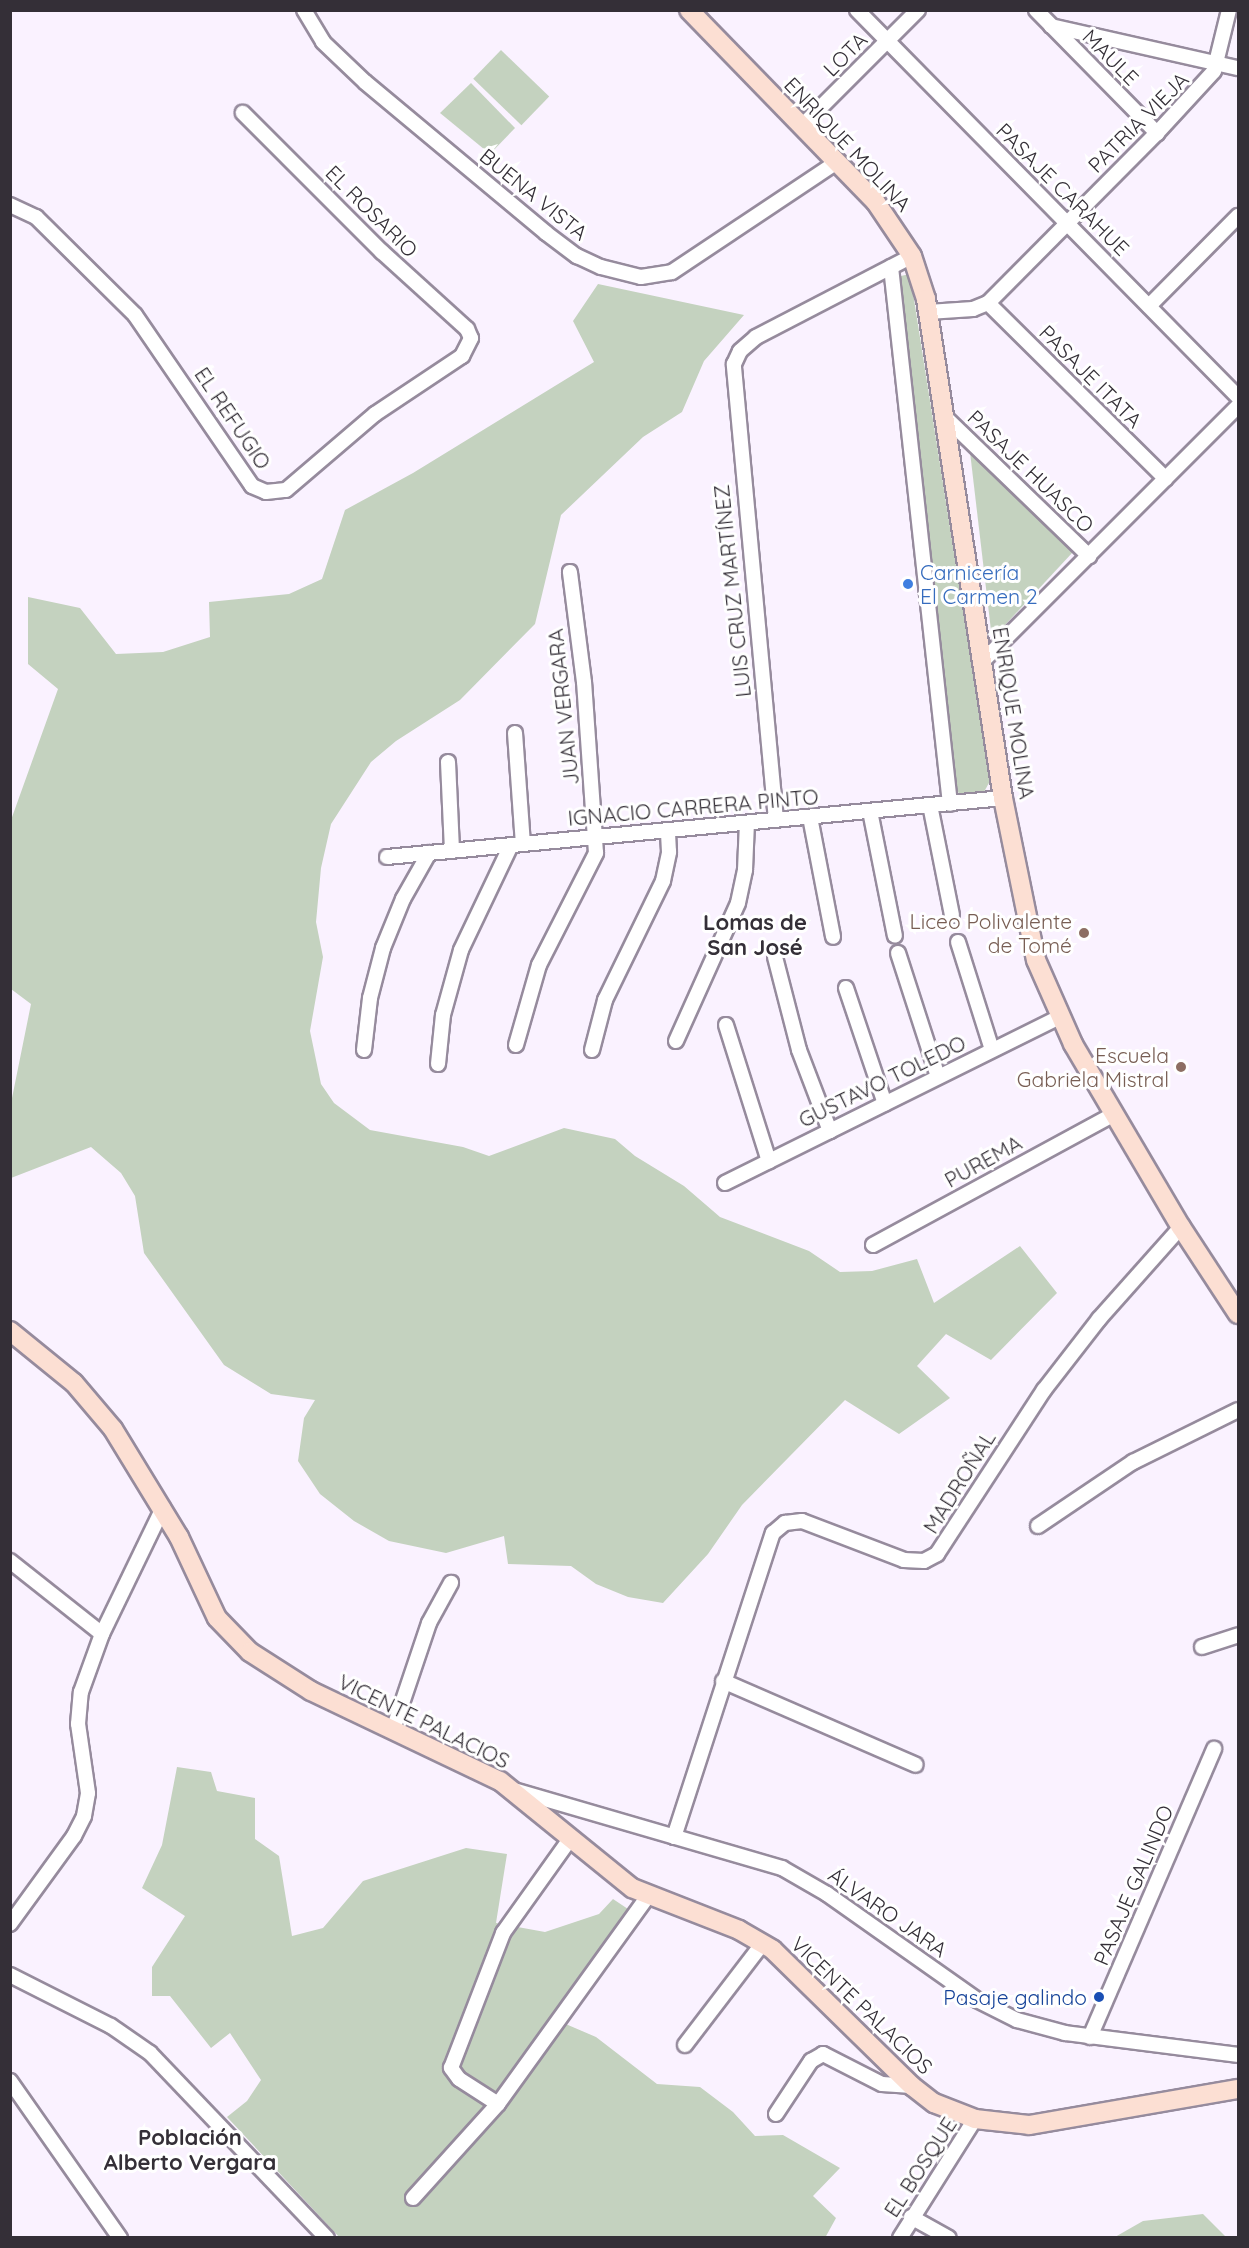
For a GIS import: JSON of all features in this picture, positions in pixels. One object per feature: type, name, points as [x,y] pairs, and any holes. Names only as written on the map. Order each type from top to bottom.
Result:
[{"type":"main road","name":"ENRIQUE MOLINA","points":[[688,10],[886,213],[912,256],[928,312],[984,661],[1003,798],[1028,931],[1059,1017],[1180,1227],[1239,1314]]},
{"type":"main road","name":"VICENTE PALACIOS","points":[[10,1331],[92,1402],[163,1508],[218,1618],[238,1642],[311,1691],[488,1774],[512,1789],[616,1877],[648,1896],[724,1923],[763,1943],[791,1963],[912,2086],[934,2103],[975,2119],[1007,2125],[1052,2124],[1239,2089]]},
{"type":"street","name":"BUENA VISTA","points":[[304,10],[334,55],[365,82],[546,233],[577,256],[601,267],[641,277],[672,272],[837,162]]},
{"type":"street","name":"PASAJE CARAHUE","points":[[857,10],[1239,397]]},
{"type":"street","name":"LOTA","points":[[802,126],[918,10]]},
{"type":"street","name":"MAULE","points":[[1036,10],[1157,133]]},
{"type":"street","name":"PATRIA VIEJA","points":[[988,303],[1200,90],[1218,63],[1229,10]]},
{"type":"street","points":[[1051,26],[1239,68]]},
{"type":"street","name":"EL ROSARIO","points":[[243,113],[382,252],[467,329],[471,338]]},
{"type":"street","name":"EL REFUGIO","points":[[10,205],[36,217],[120,297],[162,351],[246,480],[266,492],[280,492],[301,480],[375,414],[462,356],[471,338]]},
{"type":"street","points":[[1149,306],[1239,216]]},
{"type":"street","points":[[912,256],[891,267],[950,804]]},
{"type":"street","name":"LUIS CRUZ MARTÍNEZ","points":[[776,820],[733,378],[736,358],[756,338],[891,267]]},
{"type":"street","points":[[928,312],[973,309],[988,303]]},
{"type":"street","name":"PASAJE ITATA","points":[[988,303],[1166,479]]},
{"type":"street","points":[[984,661],[1239,406]]},
{"type":"street","name":"PASAJE HUASCO","points":[[944,416],[1089,556]]},
{"type":"street","name":"JUAN VERGARA","points":[[516,1045],[539,964],[593,864],[596,837],[570,572]]},
{"type":"street","points":[[438,1064],[445,1007],[461,950],[517,845],[515,733]]},
{"type":"street","points":[[448,762],[452,851]]},
{"type":"street","name":"IGNACIO CARRERA PINTO","points":[[387,857],[1003,798]]},
{"type":"street","points":[[930,805],[952,915]]},
{"type":"street","points":[[870,811],[895,936]]},
{"type":"street","points":[[810,817],[833,937]]},
{"type":"street","points":[[676,1041],[738,903],[745,870],[747,823]]},
{"type":"street","points":[[592,1050],[605,1000],[663,881],[669,852],[668,830]]},
{"type":"street","points":[[364,1050],[370,998],[383,948],[403,899],[429,853]]},
{"type":"street","points":[[958,942],[993,1050]]},
{"type":"street","points":[[898,953],[938,1077]]},
{"type":"street","points":[[775,957],[799,1050],[830,1131]]},
{"type":"street","points":[[846,988],[885,1104]]},
{"type":"street","name":"GUSTAVO TOLEDO","points":[[725,1183],[1059,1017]]},
{"type":"street","points":[[726,1025],[770,1161]]},
{"type":"street","name":"PUREMA","points":[[873,1245],[1114,1114]]},
{"type":"street","name":"MADROÑAL","points":[[674,1837],[773,1533],[785,1523],[802,1521],[911,1562],[937,1554],[1044,1390],[1099,1318],[1180,1227]]},
{"type":"street","points":[[1038,1526],[1133,1462],[1239,1410]]},
{"type":"street","points":[[10,1924],[74,1836],[84,1815],[88,1793],[78,1709],[86,1674],[102,1634],[163,1508]]},
{"type":"street","points":[[10,1561],[102,1634]]},
{"type":"street","points":[[393,1730],[429,1623],[451,1583]]},
{"type":"street","points":[[1202,1647],[1239,1635]]},
{"type":"street","points":[[723,1681],[916,1764]]},
{"type":"street","name":"PASAJE GALINDO","points":[[1090,2037],[1214,1749]]},
{"type":"street","name":"ÁLVARO JARA","points":[[512,1789],[782,1868],[827,1894],[996,2011],[1041,2028],[1090,2037],[1239,2055]]},
{"type":"street","points":[[498,2104],[459,2079],[451,2068],[503,1933],[570,1839]]},
{"type":"street","points":[[413,2198],[498,2104],[648,1896]]},
{"type":"street","points":[[685,2045],[763,1943]]},
{"type":"street","points":[[10,1975],[111,2026],[150,2053],[327,2238]]},
{"type":"street","points":[[776,2114],[811,2061],[823,2054],[882,2084],[912,2086]]},
{"type":"street","points":[[10,2081],[120,2238]]},
{"type":"street","name":"EL BOSQUE","points":[[900,2238],[911,2217],[975,2119]]},
{"type":"street","points":[[911,2217],[949,2238]]},
{"type":"green space","points":[[501,50],[549,97],[521,125],[473,79]]},
{"type":"green space","points":[[471,83],[515,128],[490,154],[440,113]]},
{"type":"green space","points":[[910,274],[990,781],[984,792],[962,795],[953,789],[896,277]]},
{"type":"green space","points":[[598,284],[744,315],[704,361],[682,412],[643,437],[561,515],[535,624],[460,700],[396,741],[371,762],[331,824],[321,868],[316,922],[323,957],[310,1031],[321,1084],[334,1103],[370,1130],[463,1147],[489,1156],[564,1128],[615,1139],[635,1156],[684,1186],[720,1217],[809,1251],[840,1272],[872,1271],[917,1259],[934,1303],[1020,1246],[1057,1293],[991,1360],[946,1334],[917,1366],[950,1398],[899,1434],[845,1400],[742,1505],[708,1554],[663,1603],[628,1597],[596,1584],[571,1566],[508,1564],[504,1536],[446,1553],[389,1541],[354,1521],[320,1494],[298,1461],[304,1418],[315,1400],[271,1394],[224,1365],[144,1253],[135,1196],[121,1173],[91,1147],[11,1178],[11,1103],[31,1004],[11,989],[11,820],[58,689],[28,664],[28,597],[80,608],[116,654],[163,652],[210,637],[209,602],[289,594],[322,579],[345,510],[413,473],[594,362],[573,321]]},
{"type":"green space","points":[[970,452],[1073,552],[992,639]]},
{"type":"green space","points":[[177,1767],[211,1772],[217,1791],[255,1798],[255,1839],[279,1856],[292,1936],[323,1928],[363,1881],[466,1848],[507,1854],[496,1923],[545,1932],[599,1914],[613,1899],[634,1913],[561,2022],[596,2037],[657,2084],[700,2087],[733,2112],[755,2136],[783,2135],[840,2168],[813,2196],[836,2218],[825,2238],[339,2237],[227,2117],[247,2101],[261,2080],[230,2033],[211,2048],[170,1996],[152,1996],[152,1967],[185,1916],[142,1888],[162,1845]]},
{"type":"green space","points":[[1203,2214],[1226,2237],[1115,2237],[1143,2221]]},
{"type":"place","name":"Carnicería El Carmen 2","points":[[908,584]]},
{"type":"place","name":"Liceo Polivalente de Tomé","points":[[1084,933]]},
{"type":"place","name":"Escuela Gabriela Mistral","points":[[1181,1067]]},
{"type":"place","name":"Pasaje galindo","points":[[1099,1997]]},
{"type":"district","name":"Lomas de San José","points":[[755,934]]},
{"type":"district","name":"Población Alberto Vergara","points":[[190,2150]]}]
